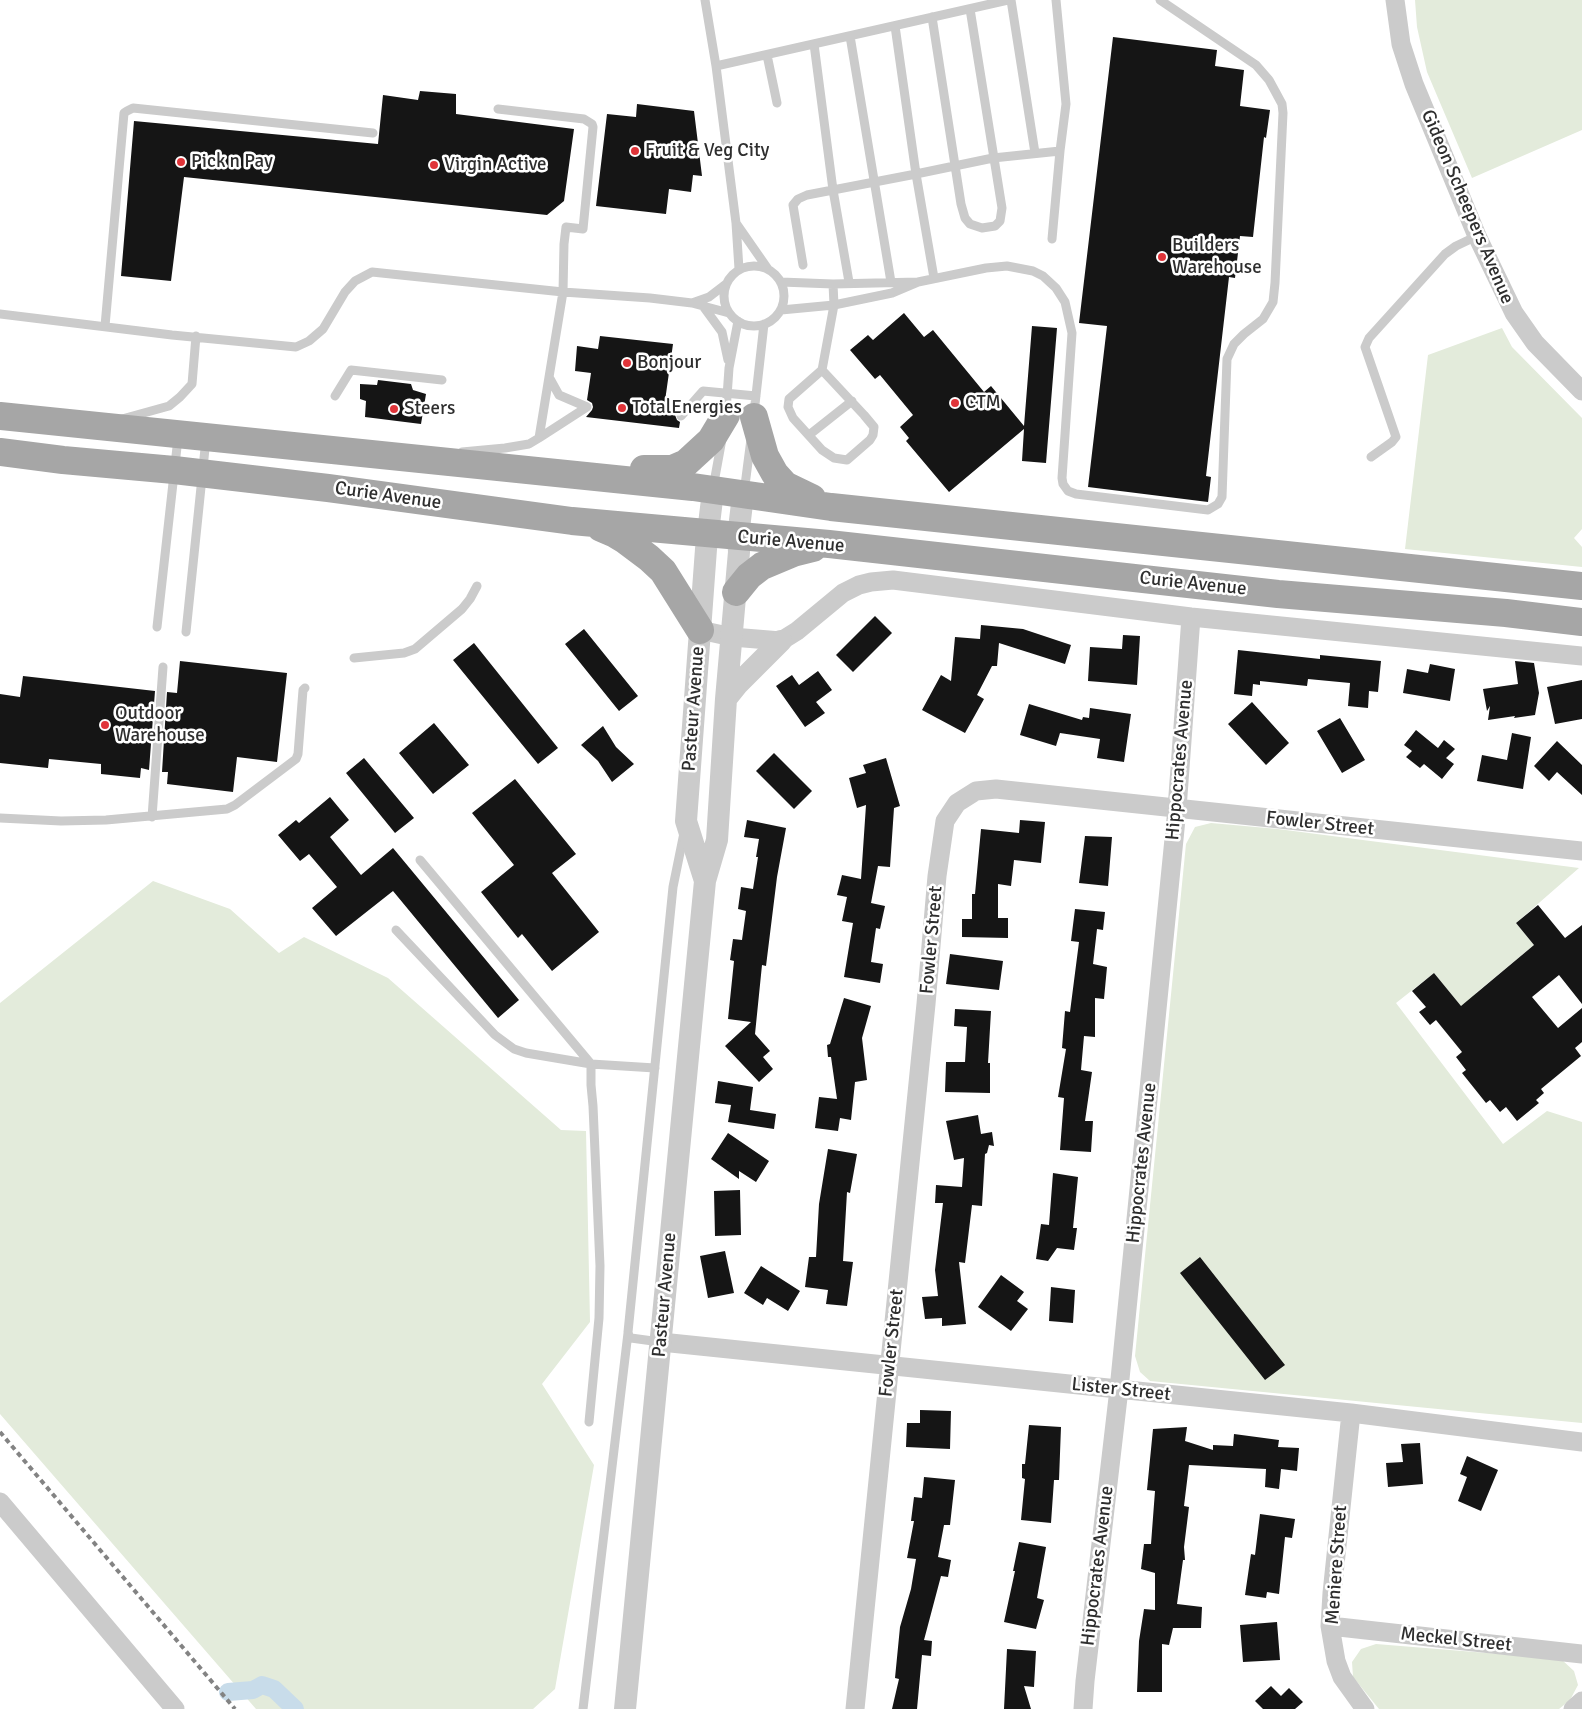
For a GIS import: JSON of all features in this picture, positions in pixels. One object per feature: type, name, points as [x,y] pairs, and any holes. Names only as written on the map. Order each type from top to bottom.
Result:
[{"type":"main road","points":[[548,472],[604,469],[664,470],[679,467],[696,455],[711,440],[727,404]]},
{"type":"main road","points":[[755,407],[765,456],[770,467],[780,480],[792,489],[831,507]]},
{"type":"main road","name":"Curie Avenue","points":[[0,416],[692,487],[831,507],[1582,586]]},
{"type":"main road","name":"Curie Avenue","points":[[0,452],[328,488],[572,521],[829,544],[1278,594],[1506,613],[1582,622]]},
{"type":"main road","points":[[572,521],[607,530],[649,558],[670,580],[700,630]]},
{"type":"main road","points":[[736,592],[749,576],[762,566],[793,553],[829,544]]},
{"type":"street","name":"Gideon Scheepers Avenue","points":[[1395,0],[1401,44],[1414,84],[1477,236],[1514,313],[1535,343],[1582,391]]},
{"type":"street","name":"Pasteur Avenue","points":[[705,881],[686,821],[706,549],[713,490]]},
{"type":"street","name":"Pasteur Avenue","points":[[625,1709],[705,881],[717,840],[726,699],[739,552],[738,537],[743,495]]},
{"type":"street","name":"Curie Avenue","points":[[781,641],[797,631],[843,593],[859,585],[882,580],[1191,617],[1582,656]]},
{"type":"street","name":"Hippocrates Avenue","points":[[1083,1709],[1119,1389],[1177,809],[1191,617]]},
{"type":"street","points":[[700,630],[732,637],[781,641]]},
{"type":"street","points":[[726,699],[738,684],[781,641]]},
{"type":"street","name":"Fowler Street","points":[[855,1709],[925,1023],[937,876],[945,821],[957,803],[976,792],[996,789],[1582,851]]},
{"type":"street","name":"Lister Street","points":[[660,1342],[1351,1413],[1582,1442]]},
{"type":"street","name":"Meniere Street","points":[[1351,1413],[1330,1626],[1336,1661],[1342,1677],[1365,1709]]},
{"type":"street","points":[[0,1502],[175,1709]]},
{"type":"street","name":"Meckel Street","points":[[1330,1626],[1582,1654]]},
{"type":"street","points":[[1573,1709],[1582,1701]]},
{"type":"lane","points":[[705,0],[716,66],[736,223],[739,269]]},
{"type":"lane","points":[[716,66],[1010,0],[1035,153]]},
{"type":"lane","points":[[1052,239],[1066,104],[1056,0]]},
{"type":"lane","points":[[781,310],[834,305],[892,293],[918,282],[934,278],[986,268],[1007,266],[1033,271],[1043,276],[1056,288],[1065,302],[1072,333],[1062,478],[1063,484],[1068,491],[1076,494],[1208,510],[1218,504],[1222,497],[1227,359],[1234,344],[1263,319],[1273,302],[1282,104],[1269,80],[1256,65],[1160,0]]},
{"type":"lane","points":[[932,17],[961,204],[965,218],[970,224],[982,228],[995,226],[1000,221],[1002,208],[970,9]]},
{"type":"lane","points":[[895,26],[916,174],[934,278]]},
{"type":"lane","points":[[850,36],[891,282]]},
{"type":"lane","points":[[814,44],[833,190],[849,282]]},
{"type":"lane","points":[[767,54],[777,103]]},
{"type":"lane","points":[[105,326],[124,113],[126,111],[133,108],[373,133]]},
{"type":"lane","points":[[498,109],[584,119],[592,124],[593,127],[584,228],[566,227],[563,292],[539,438]]},
{"type":"lane","points":[[803,265],[793,205],[798,199],[806,195],[993,158],[1060,150]]},
{"type":"lane","points":[[736,223],[768,269]]},
{"type":"lane","points":[[1371,457],[1392,442],[1396,436],[1365,347],[1370,338],[1445,254],[1456,246],[1477,236]]},
{"type":"lane","points":[[692,304],[709,297],[739,269],[748,266],[758,266],[776,274],[781,282],[784,291],[784,301],[781,310],[774,319],[764,324],[751,326],[738,321],[729,313],[725,303],[724,292],[727,282]]},
{"type":"lane","points":[[0,314],[296,347],[309,341],[323,329],[345,292],[356,281],[372,272],[563,292],[650,298],[703,306],[729,313]]},
{"type":"lane","points":[[781,282],[833,284],[849,282],[918,282]]},
{"type":"lane","points":[[822,370],[874,427],[870,440],[847,460],[834,458],[822,450],[793,418],[788,407],[789,399],[822,370],[834,305],[833,284]]},
{"type":"lane","points":[[703,306],[722,332],[730,368]]},
{"type":"lane","points":[[713,490],[738,321]]},
{"type":"lane","points":[[743,495],[764,324]]},
{"type":"lane","points":[[93,426],[162,408],[180,398],[192,384],[196,336]]},
{"type":"lane","points":[[335,396],[351,370],[442,380]]},
{"type":"lane","points":[[416,458],[529,444],[587,407],[559,394],[549,377]]},
{"type":"lane","points":[[681,416],[704,391],[727,404],[755,407]]},
{"type":"lane","points":[[808,435],[852,401]]},
{"type":"lane","points":[[157,627],[178,434]]},
{"type":"lane","points":[[186,632],[206,436]]},
{"type":"lane","points":[[354,658],[404,653],[415,649],[462,610],[477,586]]},
{"type":"lane","points":[[152,817],[163,668]]},
{"type":"lane","points":[[0,818],[61,822],[152,817],[227,810],[294,760],[298,754],[303,690],[305,688]]},
{"type":"lane","points":[[583,1709],[628,1332],[673,887],[686,821]]},
{"type":"lane","points":[[420,860],[591,1064],[600,1266],[599,1318],[589,1422]]},
{"type":"lane","points":[[396,930],[495,1035],[514,1049],[591,1064],[655,1068]]},
{"type":"lane","points":[[628,1332],[631,1338],[660,1342]]},
{"type":"green space","points":[[1415,0],[1582,0],[1582,130],[1472,178],[1427,72],[1417,27]]},
{"type":"green space","points":[[1502,328],[1512,347],[1582,418],[1582,529],[1574,538],[1582,547],[1582,567],[1405,549],[1428,355]]},
{"type":"green space","points":[[1211,823],[1278,829],[1579,868],[1516,923],[1534,945],[1476,993],[1477,1026],[1434,973],[1396,1003],[1503,1144],[1547,1111],[1582,1122],[1582,1423],[1150,1381],[1140,1372],[1135,1356],[1186,844],[1195,827]]},
{"type":"green space","points":[[153,881],[230,909],[279,953],[304,937],[388,978],[561,1130],[586,1131],[590,1322],[542,1384],[594,1465],[555,1689],[533,1709],[256,1709],[0,1414],[0,1003]]},
{"type":"green space","points":[[1376,1644],[1561,1659],[1574,1671],[1578,1685],[1570,1700],[1559,1709],[1379,1709],[1353,1677],[1352,1662],[1361,1649]]},
{"type":"building","name":"Builders Warehouse","points":[[1113,37],[1217,50],[1215,66],[1244,70],[1240,106],[1270,110],[1266,138],[1264,137],[1253,237],[1240,236],[1235,278],[1229,277],[1206,476],[1211,477],[1208,502],[1088,487],[1107,326],[1079,323]]},
{"type":"building","points":[[420,91],[456,94],[456,114],[574,129],[564,201],[547,215],[184,177],[171,281],[121,276],[134,121],[378,144],[383,95],[418,100]]},
{"type":"building","points":[[637,104],[694,111],[702,176],[693,175],[691,192],[669,189],[666,214],[596,206],[607,114],[636,117]]},
{"type":"building","name":"CTM","points":[[904,313],[924,337],[933,330],[984,392],[991,386],[1024,426],[1032,326],[1057,328],[1046,463],[1022,461],[1024,429],[949,492],[906,441],[909,438],[900,427],[913,415],[880,375],[875,379],[850,350],[868,335],[873,340]]},
{"type":"building","points":[[600,336],[673,344],[665,401],[682,403],[675,415],[680,422],[679,428],[586,417],[593,407],[592,403],[587,400],[591,373],[575,371],[577,346],[598,349]]},
{"type":"building","name":"Steers","points":[[378,380],[411,384],[413,390],[426,394],[421,424],[365,417],[366,401],[360,399],[360,384],[377,385]]},
{"type":"building","points":[[875,616],[892,633],[853,672],[836,655]]},
{"type":"building","points":[[981,625],[1023,629],[1071,645],[1065,664],[999,643],[997,666],[992,666],[977,695],[984,699],[965,733],[922,710],[941,675],[951,681],[955,637],[980,639]]},
{"type":"building","points":[[584,629],[638,696],[619,711],[565,644]]},
{"type":"building","points":[[1123,635],[1140,636],[1137,685],[1088,681],[1090,647],[1122,649]]},
{"type":"building","points":[[474,643],[558,748],[538,764],[453,660]]},
{"type":"building","points":[[1238,650],[1320,659],[1320,655],[1381,661],[1378,692],[1369,691],[1368,708],[1348,706],[1350,683],[1308,679],[1307,686],[1260,681],[1260,685],[1253,684],[1252,696],[1234,694]]},
{"type":"building","points":[[180,661],[287,673],[277,762],[237,757],[233,792],[167,784],[168,772],[162,772],[167,692],[177,693]]},
{"type":"building","points":[[1515,661],[1534,663],[1539,693],[1535,715],[1488,720],[1490,706],[1487,711],[1483,689],[1518,684]]},
{"type":"building","points":[[1430,664],[1455,669],[1450,701],[1403,693],[1407,669],[1428,673]]},
{"type":"building","points":[[818,671],[832,690],[816,702],[825,713],[805,727],[776,686],[792,675],[799,685]]},
{"type":"building","points":[[23,676],[155,691],[149,770],[141,768],[140,778],[101,774],[101,764],[49,759],[48,768],[0,763],[0,694],[20,697]]},
{"type":"building","points":[[1582,680],[1582,719],[1555,724],[1547,687]]},
{"type":"building","points":[[1252,702],[1289,743],[1266,765],[1228,724]]},
{"type":"building","points":[[1029,704],[1082,720],[1083,717],[1089,718],[1090,708],[1131,714],[1124,762],[1097,758],[1100,739],[1060,733],[1056,746],[1020,735]]},
{"type":"building","points":[[1340,718],[1365,760],[1342,773],[1317,731]]},
{"type":"building","points":[[434,723],[469,765],[433,794],[399,753]]},
{"type":"building","points":[[603,726],[616,747],[634,764],[612,782],[598,761],[581,745]]},
{"type":"building","points":[[1416,730],[1438,748],[1444,740],[1455,749],[1446,758],[1454,764],[1442,779],[1424,764],[1420,768],[1406,757],[1412,751],[1404,745]]},
{"type":"building","points":[[1512,733],[1531,737],[1523,789],[1477,781],[1482,755],[1507,760]]},
{"type":"building","points":[[1557,741],[1582,765],[1582,795],[1557,772],[1549,781],[1534,766]]},
{"type":"building","points":[[774,753],[812,791],[794,809],[756,771]]},
{"type":"building","points":[[364,758],[414,818],[395,833],[346,773]]},
{"type":"building","points":[[886,758],[900,806],[894,808],[890,867],[878,866],[871,903],[885,906],[880,929],[876,928],[871,962],[883,964],[880,983],[844,977],[853,923],[842,921],[847,897],[837,895],[842,875],[861,879],[866,805],[857,808],[849,778],[866,773],[863,765]]},
{"type":"building","points":[[515,779],[576,854],[552,873],[599,932],[552,971],[522,934],[518,938],[481,892],[514,865],[472,813]]},
{"type":"building","points":[[330,797],[349,820],[330,837],[361,875],[393,848],[519,1000],[498,1018],[393,891],[336,936],[312,908],[337,887],[309,854],[300,861],[278,835],[296,820],[299,823]]},
{"type":"building","points":[[747,820],[786,828],[777,877],[766,966],[762,965],[755,1034],[770,1051],[763,1057],[773,1069],[759,1082],[725,1046],[751,1022],[728,1019],[734,961],[730,960],[733,939],[742,940],[746,911],[738,909],[741,887],[753,889],[758,857],[756,857],[759,839],[744,837]]},
{"type":"building","points":[[1020,820],[1045,822],[1041,863],[1014,860],[1011,886],[998,884],[998,918],[1008,918],[1008,938],[962,937],[962,919],[972,919],[972,894],[975,894],[981,829],[1019,833]]},
{"type":"building","points":[[1085,836],[1112,837],[1108,886],[1079,883]]},
{"type":"building","points":[[1538,905],[1565,938],[1582,925],[1582,1004],[1559,975],[1532,997],[1558,1028],[1582,1008],[1582,1042],[1575,1048],[1581,1056],[1541,1089],[1544,1093],[1536,1100],[1539,1103],[1517,1121],[1506,1107],[1500,1112],[1490,1100],[1486,1103],[1462,1073],[1466,1070],[1456,1057],[1462,1052],[1436,1020],[1430,1025],[1419,1012],[1426,1007],[1412,991],[1434,973],[1461,1006],[1534,945],[1516,923]]},
{"type":"building","points":[[1075,909],[1105,912],[1103,930],[1097,929],[1093,964],[1107,967],[1104,999],[1095,998],[1095,1037],[1084,1036],[1081,1070],[1092,1072],[1085,1121],[1093,1121],[1091,1152],[1060,1150],[1064,1098],[1058,1097],[1066,1049],[1062,1048],[1065,1011],[1070,1012],[1079,942],[1071,941]]},
{"type":"building","points":[[950,954],[1003,961],[999,990],[946,984]]},
{"type":"building","points":[[844,998],[871,1006],[862,1038],[867,1080],[855,1082],[851,1120],[840,1118],[838,1131],[815,1128],[819,1097],[837,1099],[831,1057],[828,1057],[827,1045],[830,1044]]},
{"type":"building","points":[[955,1009],[991,1011],[988,1063],[990,1063],[990,1093],[945,1092],[946,1062],[965,1062],[967,1027],[954,1026]]},
{"type":"building","points":[[718,1081],[753,1087],[750,1110],[776,1114],[774,1129],[728,1122],[731,1105],[715,1103]]},
{"type":"building","points":[[978,1115],[981,1134],[992,1132],[994,1146],[989,1145],[985,1154],[982,1206],[972,1205],[965,1263],[959,1262],[966,1324],[942,1326],[942,1318],[925,1319],[922,1297],[938,1296],[935,1270],[943,1203],[935,1203],[936,1185],[962,1187],[964,1158],[954,1160],[946,1121]]},
{"type":"building","points":[[728,1133],[769,1161],[756,1182],[739,1171],[739,1179],[711,1159]]},
{"type":"building","points":[[828,1149],[857,1154],[850,1193],[847,1192],[843,1261],[853,1262],[847,1306],[826,1304],[828,1290],[805,1287],[809,1257],[816,1257],[819,1204]]},
{"type":"building","points":[[1053,1173],[1078,1177],[1073,1228],[1077,1228],[1074,1250],[1057,1248],[1048,1261],[1036,1259],[1041,1224],[1049,1225]]},
{"type":"building","points":[[740,1190],[741,1235],[715,1236],[714,1191]]},
{"type":"building","points":[[725,1251],[734,1293],[708,1298],[700,1256]]},
{"type":"building","points":[[1200,1257],[1285,1365],[1265,1380],[1180,1273]]},
{"type":"building","points":[[761,1266],[800,1291],[788,1311],[767,1298],[763,1305],[744,1293]]},
{"type":"building","points":[[1001,1275],[1024,1292],[1017,1301],[1028,1309],[1011,1331],[978,1307]]},
{"type":"building","points":[[1051,1287],[1075,1290],[1073,1323],[1049,1321]]},
{"type":"building","points":[[920,1410],[951,1411],[950,1449],[906,1447],[907,1423],[920,1423]]},
{"type":"building","points":[[1029,1425],[1061,1427],[1059,1480],[1054,1480],[1051,1523],[1021,1520],[1025,1479],[1022,1478],[1022,1464],[1025,1464]]},
{"type":"building","points":[[1187,1427],[1185,1441],[1213,1450],[1213,1445],[1233,1446],[1234,1434],[1279,1440],[1278,1447],[1299,1448],[1297,1471],[1281,1469],[1279,1489],[1265,1487],[1266,1469],[1189,1465],[1184,1506],[1189,1507],[1184,1547],[1185,1560],[1183,1560],[1177,1604],[1202,1607],[1201,1628],[1173,1628],[1169,1645],[1162,1644],[1162,1692],[1137,1692],[1139,1641],[1144,1609],[1155,1610],[1155,1573],[1141,1569],[1144,1544],[1151,1544],[1155,1491],[1147,1490],[1153,1429]]},
{"type":"building","points":[[1420,1443],[1423,1484],[1388,1487],[1386,1463],[1403,1462],[1401,1444]]},
{"type":"building","points":[[1467,1456],[1498,1470],[1481,1511],[1458,1501],[1467,1477],[1460,1474]]},
{"type":"building","points":[[924,1477],[955,1480],[950,1525],[944,1525],[938,1557],[951,1560],[948,1577],[941,1576],[924,1640],[932,1641],[931,1656],[922,1655],[917,1709],[892,1709],[899,1679],[895,1678],[900,1627],[911,1589],[916,1559],[907,1558],[914,1521],[911,1521],[914,1497],[922,1498]]},
{"type":"building","points":[[1260,1514],[1295,1519],[1292,1538],[1285,1537],[1279,1594],[1267,1592],[1266,1598],[1245,1595],[1251,1554],[1255,1555]]},
{"type":"building","points":[[1019,1542],[1046,1547],[1037,1598],[1044,1600],[1036,1629],[1004,1622]]},
{"type":"building","points":[[1277,1622],[1280,1660],[1243,1662],[1240,1625]]},
{"type":"building","points":[[1007,1649],[1036,1651],[1034,1687],[1024,1686],[1031,1709],[1004,1709]]},
{"type":"building","points":[[1271,1686],[1281,1696],[1289,1688],[1303,1702],[1295,1709],[1263,1709],[1255,1701]]},
{"type":"waterway","points":[[228,1692],[253,1690],[262,1685],[274,1689],[295,1709]]},
{"type":"railway","points":[[0,1432],[235,1709]]},
{"type":"place","name":"Fruit & Veg City","points":[[635,151]]},
{"type":"place","name":"Pick n Pay","points":[[181,162]]},
{"type":"place","name":"Virgin Active","points":[[434,165]]},
{"type":"place","name":"Builders Warehouse","points":[[1162,257]]},
{"type":"place","name":"Bonjour","points":[[627,363]]},
{"type":"place","name":"CTM","points":[[955,403]]},
{"type":"place","name":"TotalEnergies","points":[[622,408]]},
{"type":"place","name":"Steers","points":[[394,409]]},
{"type":"place","name":"Outdoor Warehouse","points":[[105,725]]}]
